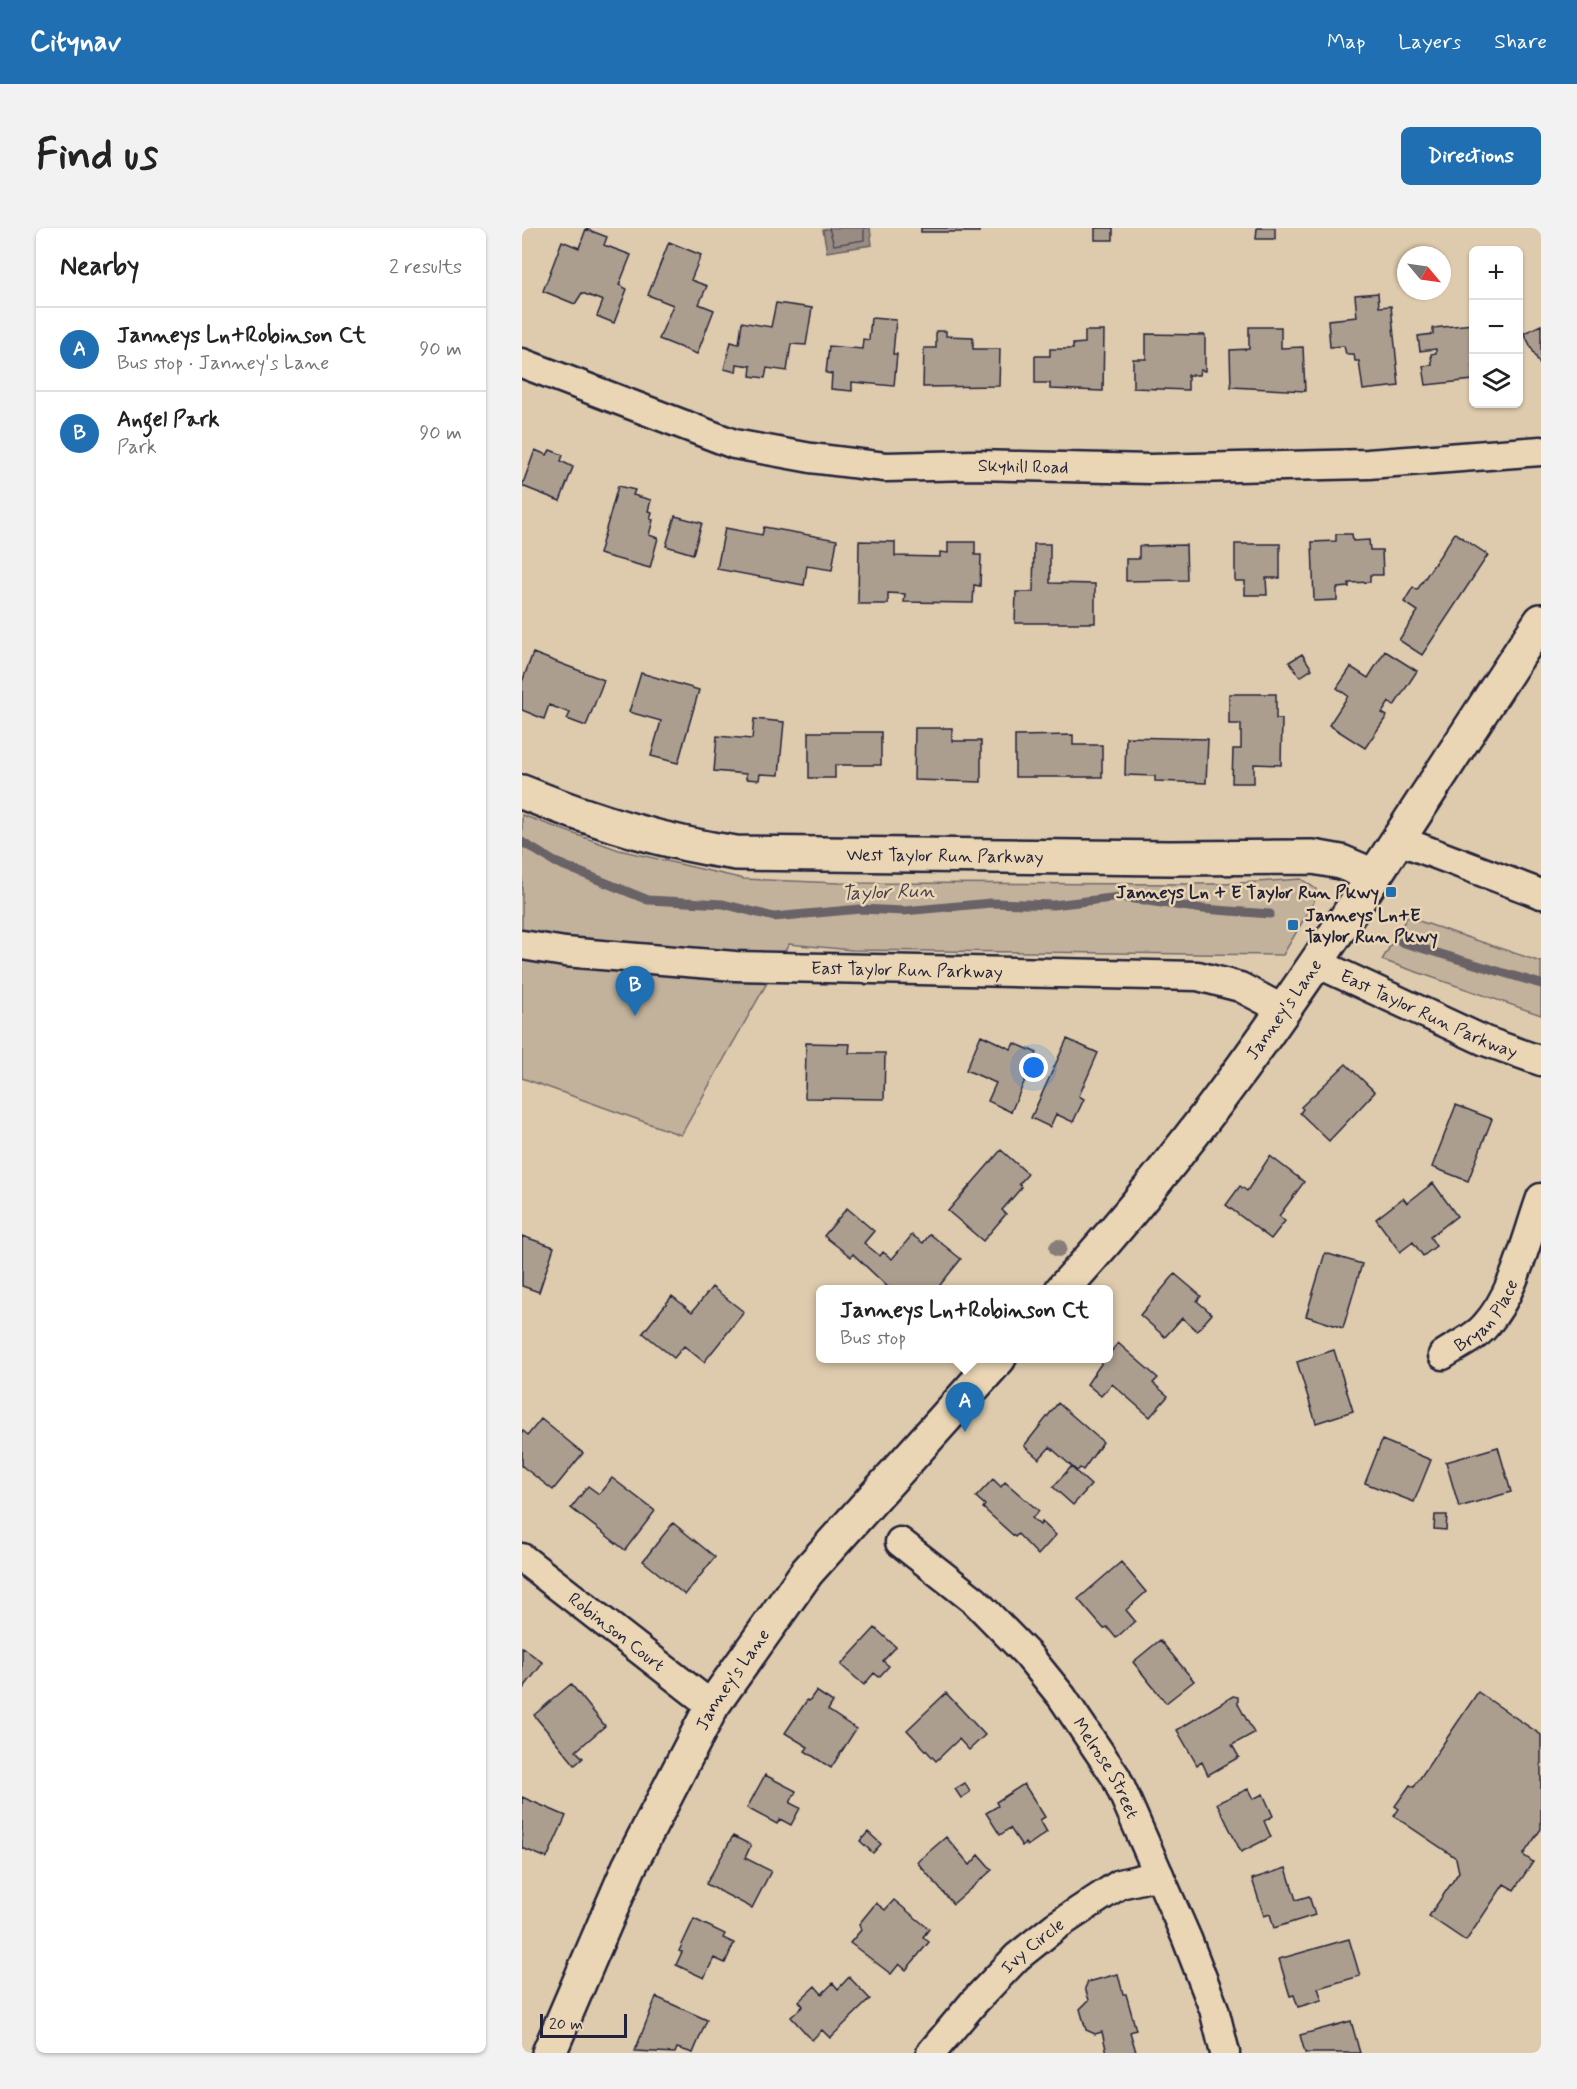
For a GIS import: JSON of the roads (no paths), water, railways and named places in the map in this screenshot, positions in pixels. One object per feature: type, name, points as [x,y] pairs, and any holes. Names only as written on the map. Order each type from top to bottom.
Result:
[{"type":"main road","name":"Janney's Lane","points":[[1066,1285],[1164,1171],[1235,1079],[1317,963],[1396,839],[1541,621]]},
{"type":"main road","name":"West Taylor Run Parkway","points":[[522,792],[603,822],[677,843],[736,853],[1146,858],[1313,857],[1341,862],[1374,876]]},
{"type":"main road","name":"Janney's Lane","points":[[549,2053],[629,1867],[712,1706],[807,1572],[995,1363]]},
{"type":"street","name":"Skyhill Road","points":[[522,363],[734,444],[811,458],[885,467],[975,465],[1151,469],[1357,465],[1541,451]]},
{"type":"street","points":[[1396,839],[1541,894]]},
{"type":"street","name":"East Taylor Run Parkway","points":[[522,945],[566,952],[735,966],[1198,976],[1240,987],[1284,1010]]},
{"type":"street","name":"East Taylor Run Parkway","points":[[1317,963],[1485,1041],[1541,1061]]},
{"type":"street","name":"Bryan Place","points":[[1443,1355],[1485,1328],[1498,1308],[1510,1284],[1541,1198]]},
{"type":"street","name":"Melrose Street","points":[[900,1542],[975,1601],[1028,1655],[1062,1698],[1116,1777],[1214,2009],[1225,2053]]},
{"type":"street","name":"Robinson Court","points":[[522,1558],[712,1706]]},
{"type":"street","name":"Ivy Circle","points":[[932,2053],[974,2002],[1017,1957],[1056,1926],[1120,1884],[1159,1875]]},
{"type":"water","points":[[870,228],[872,245],[827,252],[823,230]]},
{"type":"waterway","name":"Taylor Run","points":[[522,842],[555,862],[648,900],[723,904],[774,917],[860,909],[904,911],[991,903],[1053,905],[1120,897],[1203,909],[1270,914]]},
{"type":"waterway","name":"Taylor Run","points":[[1401,942],[1541,984]]},
{"type":"place","name":"Janneys Ln + E Taylor Run Pkwy","points":[[1391,892]]},
{"type":"place","name":"Janneys Ln+E Taylor Run Pkwy","points":[[1293,925]]},
{"type":"place","name":"Angel Park","points":[[635,1016]]},
{"type":"place","name":"Janneys Ln+Robinson Ct","points":[[965,1432]]}]
